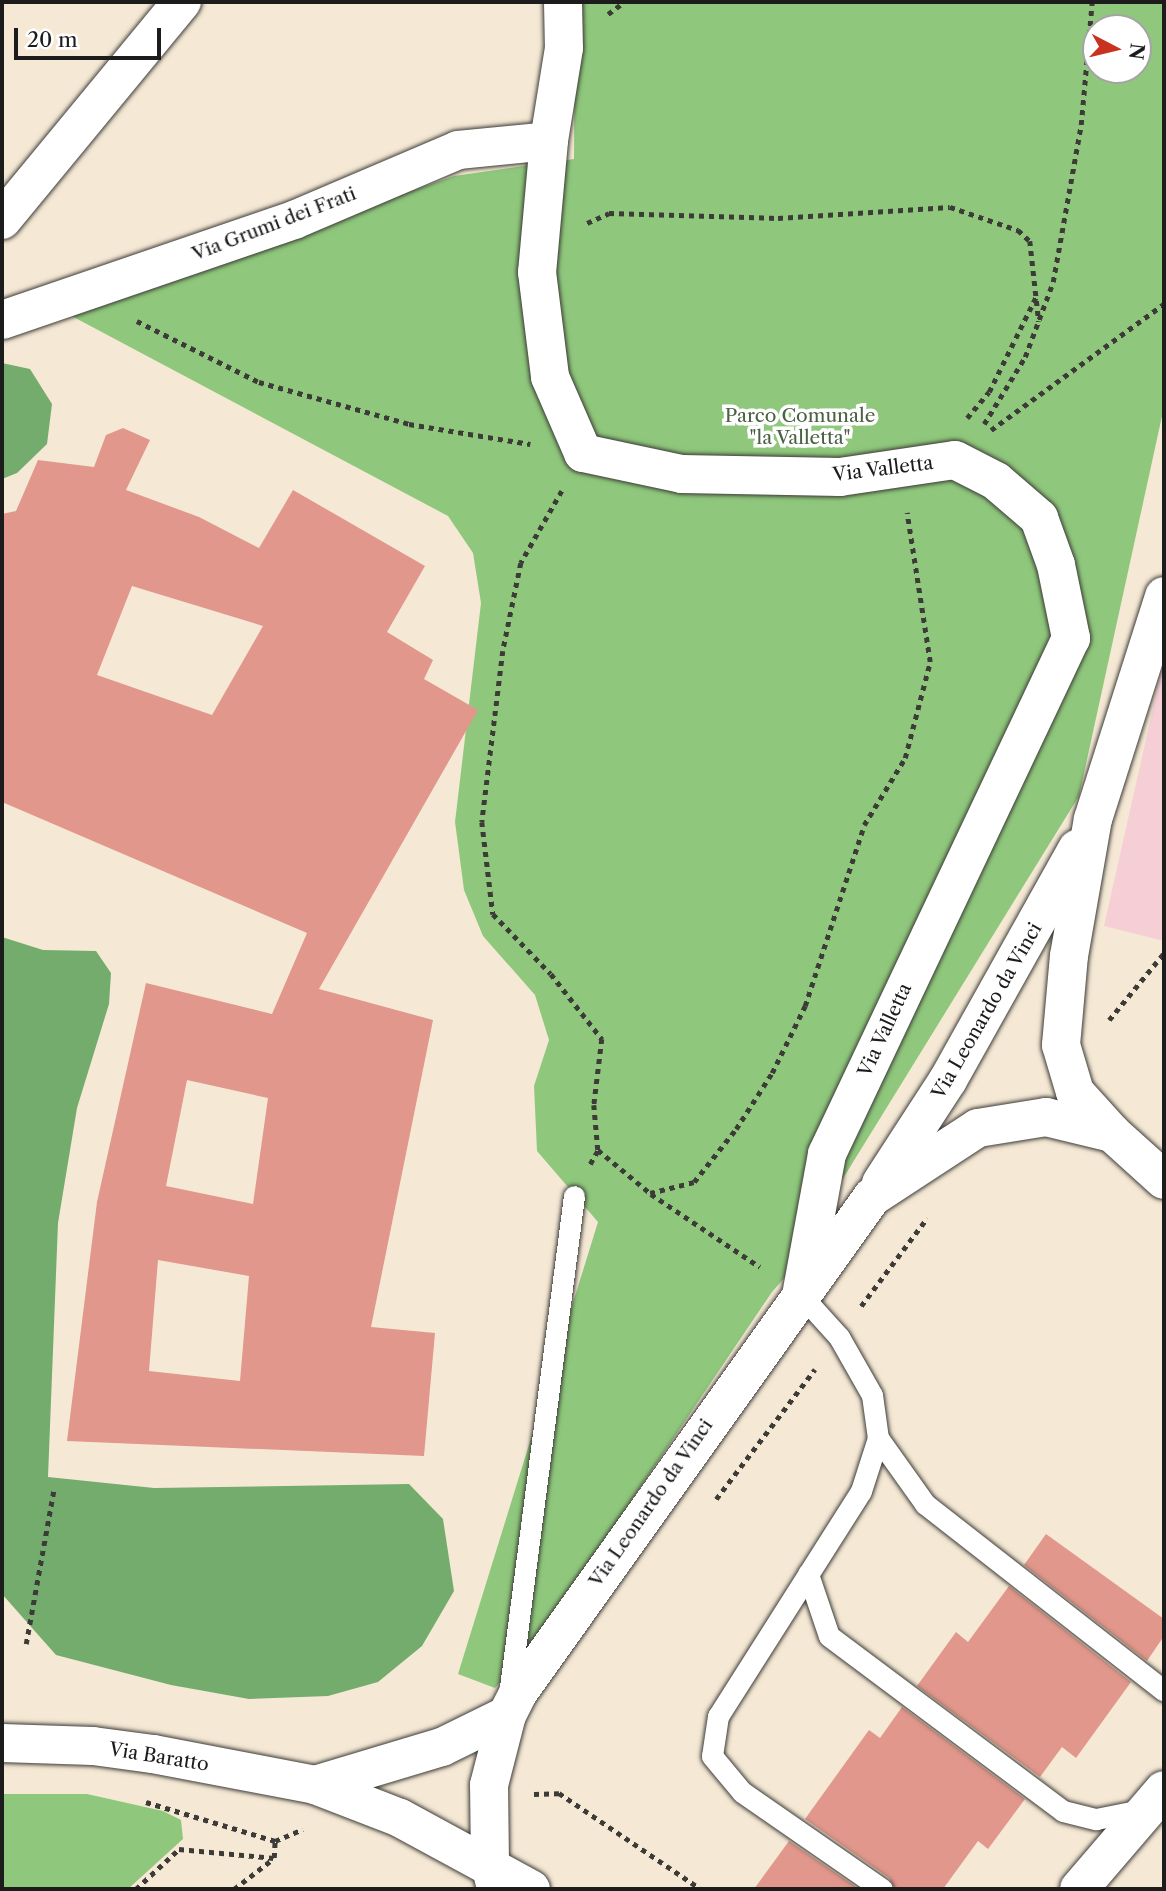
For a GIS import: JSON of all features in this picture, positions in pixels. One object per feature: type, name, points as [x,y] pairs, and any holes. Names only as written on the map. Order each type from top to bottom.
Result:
[{"type":"street","points":[[2,220],[182,2]]},
{"type":"street","points":[[563,2],[564,48],[549,141],[537,272],[550,377],[583,453]]},
{"type":"street","name":"Via Grumi dei Frati","points":[[2,320],[294,220],[458,150],[549,141]]},
{"type":"street","name":"Via Valletta","points":[[583,453],[682,474],[840,477],[962,444],[996,481],[1039,518],[1056,565],[1071,638],[827,1154],[801,1295]]},
{"type":"street","name":"Via Leonardo da Vinci","points":[[1164,596],[1093,819],[1069,956],[1061,1045],[1075,1092],[1112,1133],[1164,1180]]},
{"type":"street","name":"Via Leonardo da Vinci","points":[[507,1715],[872,1197],[948,1080],[1093,819]]},
{"type":"street","points":[[872,1197],[978,1128],[1046,1117],[1112,1133]]},
{"type":"street","points":[[493,1877],[489,1785],[507,1715]]},
{"type":"street","name":"Via Baratto","points":[[315,1785],[442,1747],[507,1715]]},
{"type":"street","name":"Via Baratto","points":[[2,1744],[129,1751],[315,1785],[400,1818],[493,1877],[531,1889]]},
{"type":"street","points":[[1079,1889],[1156,1800]]},
{"type":"lane","points":[[507,1715],[574,1196]]},
{"type":"lane","points":[[801,1295],[839,1337],[872,1395],[878,1438],[861,1491],[718,1716],[712,1756],[742,1792],[882,1889]]},
{"type":"lane","points":[[878,1438],[925,1504],[1164,1691]]},
{"type":"lane","points":[[808,1574],[829,1636],[1063,1811],[1096,1819],[1156,1800]]},
{"type":"path","points":[[962,444],[1024,357],[1039,322],[1061,245],[1081,125],[1092,2]]},
{"type":"path","points":[[579,232],[585,223],[609,213],[778,218],[950,207],[1018,229],[1030,241],[1039,322]]},
{"type":"path","points":[[82,294],[259,382],[409,424],[583,453],[521,563],[503,651],[482,822],[493,914],[551,974],[602,1039],[594,1105],[598,1150],[650,1193],[801,1295]]},
{"type":"path","points":[[962,444],[1036,297]]},
{"type":"path","points":[[962,444],[1164,304]]},
{"type":"path","points":[[650,1193],[694,1182],[736,1129],[772,1073],[805,1006],[864,825],[905,758],[930,662],[915,563]]},
{"type":"path","points":[[26,1644],[54,1489]]},
{"type":"path","points":[[526,1794],[559,1793],[701,1889]]},
{"type":"path","points":[[133,1798],[275,1841],[274,1858],[234,1889]]},
{"type":"path","points":[[136,1889],[179,1849],[274,1858]]},
{"type":"shaded area","points":[[1164,659],[1164,941],[1104,926]]},
{"type":"green space","name":"Parco Comunale \"la Valletta\"","points":[[575,2],[1164,2],[1164,407],[1079,796],[805,1240],[795,1266],[772,1292],[536,1642],[495,1688],[458,1674],[598,1222],[537,1151],[534,1086],[549,1040],[535,995],[483,936],[464,890],[455,822],[481,603],[473,553],[448,516],[66,313],[454,176],[574,159]]},
{"type":"green space","points":[[2,363],[30,369],[52,404],[47,444],[17,473],[2,479]]},
{"type":"green space","points":[[2,937],[43,950],[96,951],[111,973],[109,1004],[77,1108],[58,1223],[48,1477],[154,1488],[409,1484],[443,1519],[454,1591],[422,1646],[378,1682],[328,1696],[249,1699],[171,1685],[56,1655],[2,1594]]},
{"type":"green space","points":[[2,1794],[87,1794],[163,1811],[181,1820],[183,1839],[128,1889],[2,1889]]},
{"type":"building","points":[[123,428],[150,440],[126,490],[199,517],[259,548],[293,490],[425,566],[387,632],[433,660],[424,679],[478,710],[319,989],[433,1020],[371,1327],[435,1333],[424,1456],[67,1441],[97,1202],[146,983],[272,1014],[307,933],[2,802],[2,514],[16,511],[38,460],[94,467],[106,435]],"holes":[[[132,586],[263,626],[212,715],[97,675]],[[187,1080],[268,1098],[253,1204],[166,1186]],[[158,1260],[249,1276],[240,1381],[149,1371]]]},
{"type":"building","points":[[1046,1534],[1164,1619],[1164,1636],[1147,1661],[1024,1565]]},
{"type":"building","points":[[1009,1586],[1131,1682],[1076,1758],[1062,1747],[1040,1777],[917,1686],[956,1632],[968,1642]]},
{"type":"building","points":[[902,1707],[1025,1799],[988,1849],[978,1841],[943,1889],[895,1889],[889,1878],[805,1819],[869,1730],[880,1738]]},
{"type":"building","points":[[789,1841],[859,1889],[754,1889]]}]
